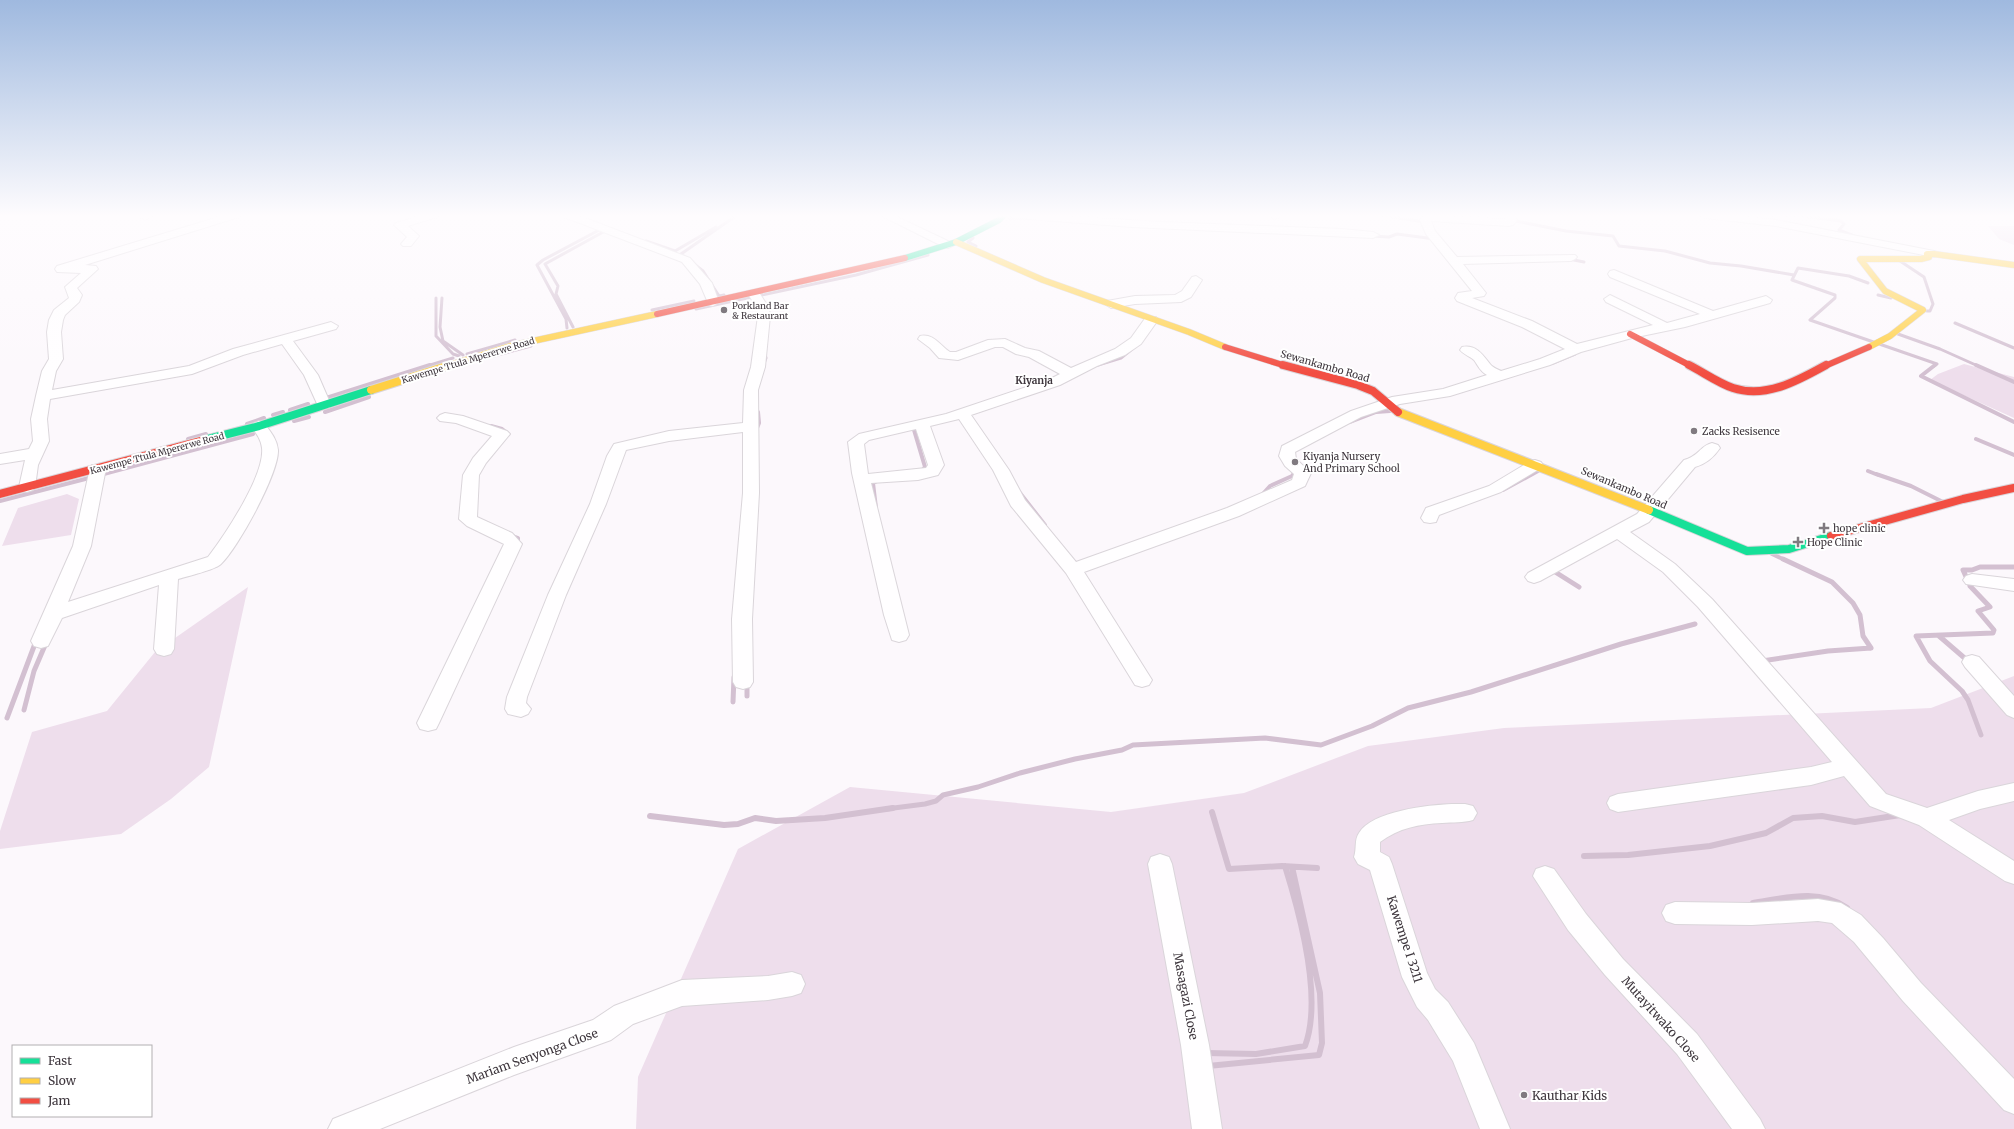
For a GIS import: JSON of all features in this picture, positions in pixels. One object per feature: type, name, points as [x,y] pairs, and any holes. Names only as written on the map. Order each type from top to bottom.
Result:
[{"type":"street","points":[[27,487],[30,465],[41,441],[39,419],[43,396],[49,371],[56,359],[54,332],[56,320],[59,313],[75,299],[76,295],[72,292],[71,287],[92,269],[62,268]]},
{"type":"street","points":[[693,268],[706,283],[713,302]]},
{"type":"street","name":"Kawempe Ttula Mpererwe Road","points":[[0,494],[259,426],[510,346],[754,294],[868,268]]},
{"type":"street","name":"Sewankambo Road","points":[[1013,268],[1244,354],[1373,391],[1395,410],[1432,426],[1535,466],[1574,479],[1747,551],[1789,549],[1895,517],[1963,499],[2014,488]]},
{"type":"street","points":[[1459,268],[1480,293],[1462,296],[1461,298],[1533,326],[1576,349]]},
{"type":"street","points":[[1630,334],[1737,390],[1754,392],[1781,387],[1800,380],[1875,344],[1922,312],[1923,310],[1885,291],[1867,268]]},
{"type":"street","points":[[1614,274],[1712,315]]},
{"type":"street","points":[[1111,304],[1135,300],[1177,299],[1187,294],[1196,280]]},
{"type":"street","points":[[743,682],[742,619],[751,493],[751,390],[758,367],[764,316],[763,308],[754,294]]},
{"type":"street","points":[[1610,299],[1666,327]]},
{"type":"street","points":[[1073,570],[1233,512],[1299,483],[1303,473],[1287,459],[1286,453],[1288,449],[1356,414],[1389,404],[1397,400],[1445,393],[1545,362],[1576,349],[1766,300]]},
{"type":"street","points":[[899,635],[862,480],[856,442],[864,438],[962,413],[1025,393],[1120,352],[1136,341],[1150,320]]},
{"type":"street","points":[[43,396],[178,373],[215,362],[238,352],[331,326]]},
{"type":"street","points":[[285,339],[311,375],[324,405]]},
{"type":"street","points":[[925,339],[935,345],[944,355],[950,356],[958,356],[994,343],[1005,343],[1021,351],[1034,354],[1069,373]]},
{"type":"street","points":[[1467,350],[1480,357],[1485,368],[1499,376]]},
{"type":"street","points":[[962,413],[1001,470],[1017,502],[1073,570],[1142,680]]},
{"type":"street","points":[[428,723],[514,544],[508,538],[488,530],[468,519],[471,475],[479,460],[502,434],[458,419],[445,418]]},
{"type":"street","points":[[862,480],[918,475],[932,472],[936,465],[922,424]]},
{"type":"street","points":[[54,614],[214,561],[225,547],[261,486],[269,461],[268,440],[259,426]]},
{"type":"street","points":[[521,709],[515,709],[517,697],[557,595],[598,504],[615,456],[620,447],[680,435],[752,427]]},
{"type":"street","points":[[1534,578],[1643,518],[1690,463],[1699,461],[1712,448]]},
{"type":"street","points":[[0,459],[35,453]]},
{"type":"street","points":[[1430,518],[1432,512],[1495,489],[1535,466]]},
{"type":"street","points":[[41,642],[82,546],[98,468]]},
{"type":"street","points":[[1618,532],[1669,568],[1705,603],[1878,800],[1927,818],[2014,874]]},
{"type":"street","points":[[164,649],[169,575]]},
{"type":"street","points":[[1972,580],[2014,585]]},
{"type":"street","points":[[1972,662],[2014,710]]},
{"type":"street","points":[[1618,803],[1811,776],[1849,766]]},
{"type":"street","points":[[1927,818],[1978,800],[2014,792]]},
{"type":"street","name":"Kawempe I 3211","points":[[1465,813],[1441,813],[1394,821],[1381,827],[1368,838],[1368,852],[1366,857],[1380,864],[1385,874],[1415,977],[1426,998],[1438,1011],[1464,1054],[1495,1129]]},
{"type":"street","name":"Masagazi Close","points":[[1160,864],[1195,1045],[1207,1129]]},
{"type":"street","name":"Mutayitwako Close","points":[[1545,876],[1577,922],[1614,967],[1687,1044],[1750,1129]]},
{"type":"street","points":[[1675,913],[1779,913],[1816,909],[1834,911],[1850,922],[1868,939],[1911,991],[1962,1042],[2014,1100]]},
{"type":"street","name":"Mariam Senyonga Close","points":[[343,1129],[514,1061],[601,1030],[624,1015],[682,992],[768,988],[792,984]]},
{"type":"shaded area","points":[[1964,364],[2014,377],[2014,418],[1930,380],[1938,374]]},
{"type":"shaded area","points":[[67,494],[79,499],[71,535],[2,546],[18,508]]},
{"type":"shaded area","points":[[248,587],[209,767],[171,799],[121,834],[0,849],[0,831],[32,732],[107,711],[155,652]]},
{"type":"shaded area","points":[[2014,676],[2014,1129],[636,1129],[638,1077],[738,849],[850,787],[1111,812],[1244,793],[1368,746],[1504,728],[1931,708]]},
{"type":"waterway","points":[[538,268],[566,319],[567,328]]},
{"type":"waterway","points":[[547,268],[558,286],[556,294],[573,327]]},
{"type":"waterway","points":[[699,268],[703,271],[719,296],[724,295]]},
{"type":"waterway","points":[[696,309],[856,275],[882,268]]},
{"type":"waterway","points":[[1751,268],[1794,275]]},
{"type":"waterway","points":[[1868,283],[1849,276],[1798,268],[1792,280],[1835,295],[1835,298],[1810,320],[1937,364],[1934,366]]},
{"type":"waterway","points":[[1910,268],[1924,277],[1933,304],[1930,311],[1927,311]]},
{"type":"waterway","points":[[1878,295],[1891,298]]},
{"type":"waterway","points":[[436,298],[436,336],[453,354],[459,356]]},
{"type":"waterway","points":[[442,298],[440,327],[443,341],[463,355]]},
{"type":"waterway","points":[[652,310],[694,301]]},
{"type":"waterway","points":[[1955,323],[2014,348]]},
{"type":"waterway","points":[[1898,334],[1940,349],[1978,366]]},
{"type":"waterway","points":[[467,354],[515,340]]},
{"type":"waterway","points":[[1098,365],[1121,358],[1137,345]]},
{"type":"waterway","points":[[494,356],[531,346]]},
{"type":"waterway","points":[[763,366],[766,358],[764,351]]},
{"type":"waterway","points":[[1553,363],[1575,354]]},
{"type":"waterway","points":[[427,366],[453,358]]},
{"type":"waterway","points":[[323,399],[430,365]]},
{"type":"waterway","points":[[1935,365],[1921,376],[2014,422]]},
{"type":"waterway","points":[[1976,365],[2014,382]]},
{"type":"waterway","points":[[325,412],[369,397]]},
{"type":"waterway","points":[[290,410],[308,404]]},
{"type":"waterway","points":[[1350,422],[1376,412],[1390,411]]},
{"type":"waterway","points":[[273,415],[283,412]]},
{"type":"waterway","points":[[757,428],[759,423],[758,412]]},
{"type":"waterway","points":[[294,421],[309,417]]},
{"type":"waterway","points":[[247,424],[264,418]]},
{"type":"waterway","points":[[491,426],[502,429],[507,433]]},
{"type":"waterway","points":[[915,427],[914,430],[925,467],[922,471]]},
{"type":"waterway","points":[[188,439],[206,434]]},
{"type":"waterway","points":[[100,475],[253,434]]},
{"type":"waterway","points":[[1976,439],[2014,455]]},
{"type":"waterway","points":[[1261,496],[1270,486],[1292,476],[1296,470]]},
{"type":"waterway","points":[[1503,490],[1538,471]]},
{"type":"waterway","points":[[1868,471],[1878,475]]},
{"type":"waterway","points":[[1876,474],[1911,486],[1943,502]]},
{"type":"waterway","points":[[0,501],[93,477]]},
{"type":"waterway","points":[[876,508],[873,483],[877,481]]},
{"type":"waterway","points":[[1020,493],[1045,525]]},
{"type":"waterway","points":[[510,535],[518,538],[518,546]]},
{"type":"waterway","points":[[1772,554],[1785,560]]},
{"type":"waterway","points":[[1762,661],[1828,651],[1871,648],[1863,636],[1860,615],[1853,603],[1832,582],[1783,559]]},
{"type":"waterway","points":[[1968,581],[1963,570],[1972,570],[1980,567],[2014,567]]},
{"type":"waterway","points":[[1552,570],[1579,587]]},
{"type":"waterway","points":[[1971,581],[1969,581],[1970,586],[1990,607],[1978,611],[1994,630],[1993,633],[1916,636],[1930,661],[1962,691],[1968,700],[1981,735]]},
{"type":"waterway","points":[[888,809],[925,804],[936,801],[943,795],[978,787],[1020,773],[1075,759],[1122,750],[1133,745],[1265,738],[1321,745],[1372,726],[1408,708],[1471,692],[1621,644],[1695,624]]},
{"type":"waterway","points":[[1939,636],[1968,661]]},
{"type":"waterway","points":[[7,718],[36,641]]},
{"type":"waterway","points":[[24,710],[34,671],[46,643]]},
{"type":"waterway","points":[[733,702],[734,677]]},
{"type":"waterway","points":[[747,682],[747,696]]},
{"type":"waterway","points":[[888,809],[893,808]]},
{"type":"waterway","points":[[650,816],[724,825],[738,824],[755,818],[776,821],[825,818],[888,809]]},
{"type":"waterway","points":[[1212,812],[1229,869],[1285,866]]},
{"type":"waterway","points":[[1584,856],[1628,855],[1710,846],[1766,833],[1793,818],[1822,816],[1855,822],[1900,815]]},
{"type":"waterway","points":[[1206,1053],[1256,1054],[1305,1046],[1310,1026],[1312,1004],[1311,981],[1303,931],[1285,866]]},
{"type":"waterway","points":[[1285,866],[1317,868]]},
{"type":"waterway","points":[[1208,1066],[1319,1055],[1322,1043],[1320,993],[1292,867]]},
{"type":"waterway","points":[[1753,903],[1789,897],[1813,896],[1825,898],[1847,908]]},
{"type":"traffic: fast","points":[[204,440],[259,426],[371,390]]},
{"type":"traffic: fast","points":[[1649,510],[1747,551],[1789,549],[1831,536]]},
{"type":"traffic: slow","points":[[1015,268],[1043,280],[1189,332],[1225,347]]},
{"type":"traffic: slow","points":[[1867,268],[1885,291],[1923,310],[1890,336],[1869,347]]},
{"type":"traffic: slow","points":[[371,390],[510,346],[657,314]]},
{"type":"traffic: slow","points":[[1398,412],[1649,510]]},
{"type":"traffic: jam","points":[[657,314],[862,268]]},
{"type":"traffic: jam","points":[[1630,334],[1733,388],[1749,391],[1778,388],[1843,357],[1869,347]]},
{"type":"traffic: jam","points":[[1225,347],[1292,368],[1358,385],[1373,391],[1398,412]]},
{"type":"traffic: jam","points":[[0,494],[204,440]]},
{"type":"traffic: jam","points":[[1831,536],[1963,499],[2014,488]]},
{"type":"place","name":"Porkland Bar & Restaurant","points":[[724,310]]},
{"type":"place","name":"Zacks Resisence","points":[[1694,431]]},
{"type":"place","name":"Kiyanja Nursery And Primary School","points":[[1295,462]]},
{"type":"place","name":"hope clinic","points":[[1824,528]]},
{"type":"place","name":"Hope Clinic","points":[[1798,542]]},
{"type":"place","name":"Kauthar Kids","points":[[1524,1095]]},
{"type":"district","name":"Kiyanja","points":[[1034,380]]}]
